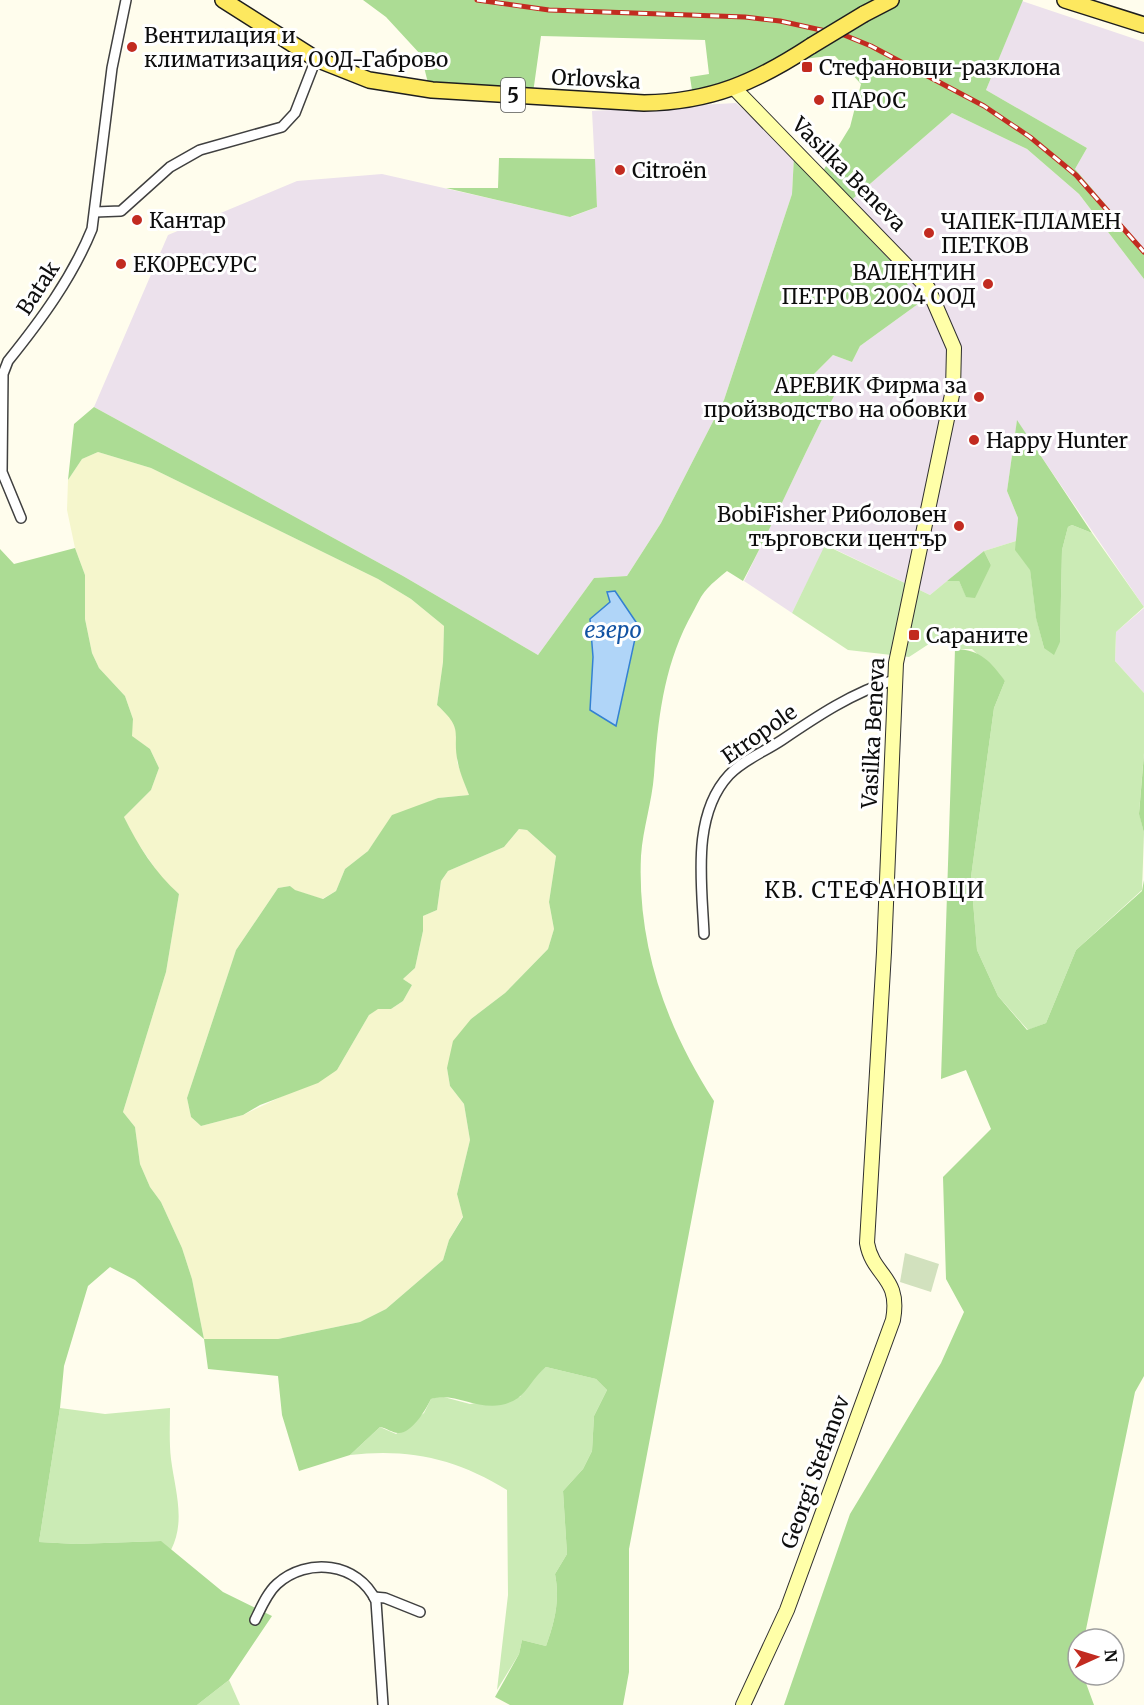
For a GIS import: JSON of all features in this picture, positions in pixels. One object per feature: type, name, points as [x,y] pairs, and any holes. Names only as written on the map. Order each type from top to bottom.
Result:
[{"type":"main road","name":"Orlovska","points":[[223,0],[316,59],[369,80],[442,91],[644,104],[692,101],[734,88],[766,73],[891,0]]},
{"type":"main road","points":[[1065,0],[1144,25]]},
{"type":"street","name":"Batak","points":[[21,518],[2,472],[3,374],[8,361],[52,302],[83,252],[95,212],[112,68],[126,0]]},
{"type":"street","points":[[95,212],[121,211],[170,167],[200,150],[282,127],[295,113],[316,59]]},
{"type":"street","name":"Vasilka Beneva","points":[[734,88],[914,270],[928,288],[954,348],[953,390],[894,680],[884,952],[868,1236],[869,1253]]},
{"type":"street","name":"Etropole","points":[[704,934],[701,853],[708,815],[722,784],[741,764],[810,720],[876,685],[894,680]]},
{"type":"street","name":"Georgi Stefanov","points":[[743,1705],[787,1610],[893,1320],[896,1302],[894,1291],[869,1253]]},
{"type":"street","points":[[255,1620],[276,1584],[299,1570],[322,1565],[348,1574],[368,1587],[374,1597],[383,1705]]},
{"type":"street","points":[[374,1597],[385,1598],[420,1612]]},
{"type":"shaded area","points":[[1022,1],[1144,42],[1144,249],[1075,169],[1087,148],[986,90]]},
{"type":"shaded area","points":[[736,103],[794,156],[792,194],[724,400],[661,523],[627,576],[594,578],[538,655],[403,576],[94,407],[168,235],[297,181],[382,174],[571,217],[597,207],[592,111]]},
{"type":"shaded area","points":[[952,113],[1027,149],[1079,194],[1144,279],[1144,607],[1017,421],[1007,491],[1018,518],[1016,541],[984,551],[930,595],[826,545],[792,613],[744,581],[835,392],[824,387],[813,375],[833,355],[852,362],[860,346],[918,304],[901,272],[841,209]]},
{"type":"shaded area","points":[[1144,608],[1144,693],[1115,661],[1116,632]]},
{"type":"green space","points":[[363,0],[1023,0],[986,90],[1087,148],[1075,169],[1144,249],[1144,279],[1079,194],[1027,149],[952,113],[841,209],[901,272],[918,304],[860,346],[852,362],[833,355],[813,375],[823,387],[836,392],[743,581],[727,571],[701,597],[675,651],[664,691],[653,785],[641,856],[644,921],[658,984],[669,1014],[697,1073],[714,1101],[629,1549],[629,1672],[623,1705],[510,1705],[495,1697],[519,1654],[522,1640],[546,1646],[549,1637],[557,1602],[555,1574],[567,1554],[563,1491],[583,1469],[592,1451],[594,1416],[607,1390],[596,1379],[546,1367],[518,1398],[506,1404],[495,1406],[451,1398],[431,1399],[418,1420],[408,1430],[398,1433],[380,1427],[350,1455],[299,1471],[282,1415],[278,1376],[208,1369],[204,1339],[278,1339],[360,1322],[386,1309],[443,1260],[449,1240],[463,1217],[457,1194],[470,1140],[464,1104],[450,1086],[447,1068],[453,1041],[471,1019],[505,993],[548,949],[554,929],[549,902],[556,856],[527,830],[519,829],[504,847],[448,871],[441,881],[437,910],[423,916],[423,931],[415,968],[403,979],[412,985],[403,1001],[391,1009],[378,1009],[369,1015],[337,1070],[318,1083],[260,1105],[243,1115],[201,1126],[191,1117],[187,1098],[236,950],[278,888],[290,886],[295,890],[323,899],[336,891],[345,869],[368,851],[392,815],[438,798],[469,795],[458,763],[455,727],[437,705],[443,662],[444,626],[411,599],[378,579],[151,468],[98,452],[82,459],[68,480],[74,424],[94,407],[403,576],[538,655],[594,578],[627,576],[661,523],[724,400],[792,194],[794,156],[823,171],[850,127],[861,84],[835,56],[816,57],[762,69],[693,97],[690,77],[709,74],[705,40],[541,36],[533,93],[429,87],[421,55],[386,17]],"holes":[[[610,602],[638,626],[616,726],[593,657],[590,619]]]},
{"type":"green space","points":[[499,158],[595,159],[597,207],[570,217],[446,188],[498,188]]},
{"type":"green space","points":[[1017,420],[1092,533],[1072,525],[1068,527],[1062,550],[1060,642],[1054,655],[1044,648],[1036,618],[1030,570],[1015,550],[1018,518],[1007,491]]},
{"type":"green space","points":[[98,452],[151,468],[378,579],[411,599],[444,626],[443,662],[437,705],[450,717],[458,730],[457,762],[469,795],[438,798],[409,810],[380,834],[368,851],[345,869],[336,891],[322,899],[294,890],[290,886],[278,888],[236,950],[187,1098],[191,1117],[201,1126],[243,1115],[337,1070],[369,1015],[378,1008],[391,1009],[403,1001],[412,985],[403,979],[415,968],[423,931],[423,916],[437,910],[441,881],[448,871],[504,847],[519,829],[527,830],[556,856],[549,902],[554,929],[548,949],[505,993],[471,1019],[447,1068],[450,1086],[464,1104],[470,1140],[457,1194],[463,1216],[449,1240],[443,1260],[386,1309],[360,1322],[278,1339],[204,1339],[192,1279],[182,1248],[140,1164],[135,1127],[123,1112],[166,972],[179,894],[163,880],[135,839],[124,817],[151,790],[159,768],[150,749],[131,736],[133,719],[125,696],[99,668],[92,653],[85,619],[85,575],[75,548],[67,510],[68,480],[82,459]]},
{"type":"green space","points":[[1072,525],[1092,533],[1144,607],[1116,632],[1115,661],[1144,693],[1144,753],[1139,813],[1144,833],[1142,890],[1076,950],[1046,1023],[1028,1030],[998,996],[977,950],[971,877],[994,708],[1005,681],[972,649],[955,649],[955,627],[909,657],[848,650],[792,613],[825,545],[930,595],[947,581],[959,581],[966,596],[991,565],[984,551],[1016,541],[1016,550],[1030,569],[1036,617],[1044,648],[1060,642],[1062,550],[1068,527]]},
{"type":"green space","points":[[75,548],[85,575],[85,619],[92,653],[99,668],[125,696],[133,719],[132,736],[150,749],[159,768],[151,790],[124,817],[148,858],[179,894],[166,972],[123,1112],[135,1127],[140,1164],[182,1248],[192,1279],[204,1339],[135,1280],[110,1267],[88,1286],[64,1366],[60,1408],[39,1542],[76,1544],[161,1541],[223,1592],[272,1616],[229,1680],[197,1705],[0,1705],[0,549],[14,564]]},
{"type":"green space","points":[[984,551],[991,565],[975,598],[966,597],[959,581],[947,581]]},
{"type":"green space","points":[[955,649],[978,654],[995,668],[1005,681],[994,708],[971,877],[977,950],[998,996],[1027,1030],[1046,1023],[1076,950],[1142,891],[1144,880],[1144,1376],[1135,1392],[1086,1627],[1066,1627],[1066,1687],[1087,1687],[1094,1705],[784,1705],[850,1514],[941,1363],[964,1312],[946,1279],[943,1177],[991,1129],[966,1070],[941,1079]]},
{"type":"green space","points":[[1144,754],[1144,833],[1139,814]]},
{"type":"green space","points":[[905,1253],[939,1264],[931,1292],[900,1282]]},
{"type":"green space","points":[[546,1367],[596,1379],[607,1390],[594,1416],[592,1451],[583,1469],[563,1491],[567,1554],[555,1574],[556,1610],[546,1646],[522,1640],[519,1654],[497,1690],[508,1595],[507,1490],[470,1470],[432,1458],[392,1453],[350,1455],[380,1427],[396,1434],[424,1413],[431,1399],[440,1396],[470,1404],[520,1397],[534,1376]]},
{"type":"green space","points":[[60,1408],[105,1414],[170,1408],[170,1453],[179,1517],[171,1550],[160,1541],[76,1544],[39,1542]]},
{"type":"green space","points":[[229,1680],[240,1705],[197,1705]]},
{"type":"water","name":"езеро","points":[[615,591],[638,625],[616,726],[590,710],[593,657],[590,619],[610,602],[607,592]]},
{"type":"railway","points":[[477,0],[549,10],[745,17],[780,21],[844,35],[871,46],[984,106],[1030,137],[1076,175],[1144,252]]},
{"type":"place","name":"Вентилация и климатизация ООД-Габрово","points":[[132,47]]},
{"type":"place","name":"Стефановци-разклона","points":[[807,67]]},
{"type":"place","name":"ПАРОС","points":[[819,100]]},
{"type":"place","name":"Citroën","points":[[620,170]]},
{"type":"place","name":"Кантар","points":[[137,220]]},
{"type":"place","name":"ЧАПЕК-ПЛАМЕН ПЕТКОВ","points":[[929,233]]},
{"type":"place","name":"ЕКОРЕСУРС","points":[[121,264]]},
{"type":"place","name":"ВАЛЕНТИН ПЕТРОВ 2004 ООД","points":[[988,284]]},
{"type":"place","name":"АРЕВИК Фирма за пройзводство на обовки","points":[[979,397]]},
{"type":"place","name":"Happy Hunter","points":[[974,440]]},
{"type":"place","name":"BobiFisher Риболовен търговски център","points":[[959,526]]},
{"type":"place","name":"Сараните","points":[[914,635]]},
{"type":"district","name":"КВ. СТЕФАНОВЦИ","points":[[875,890]]}]
